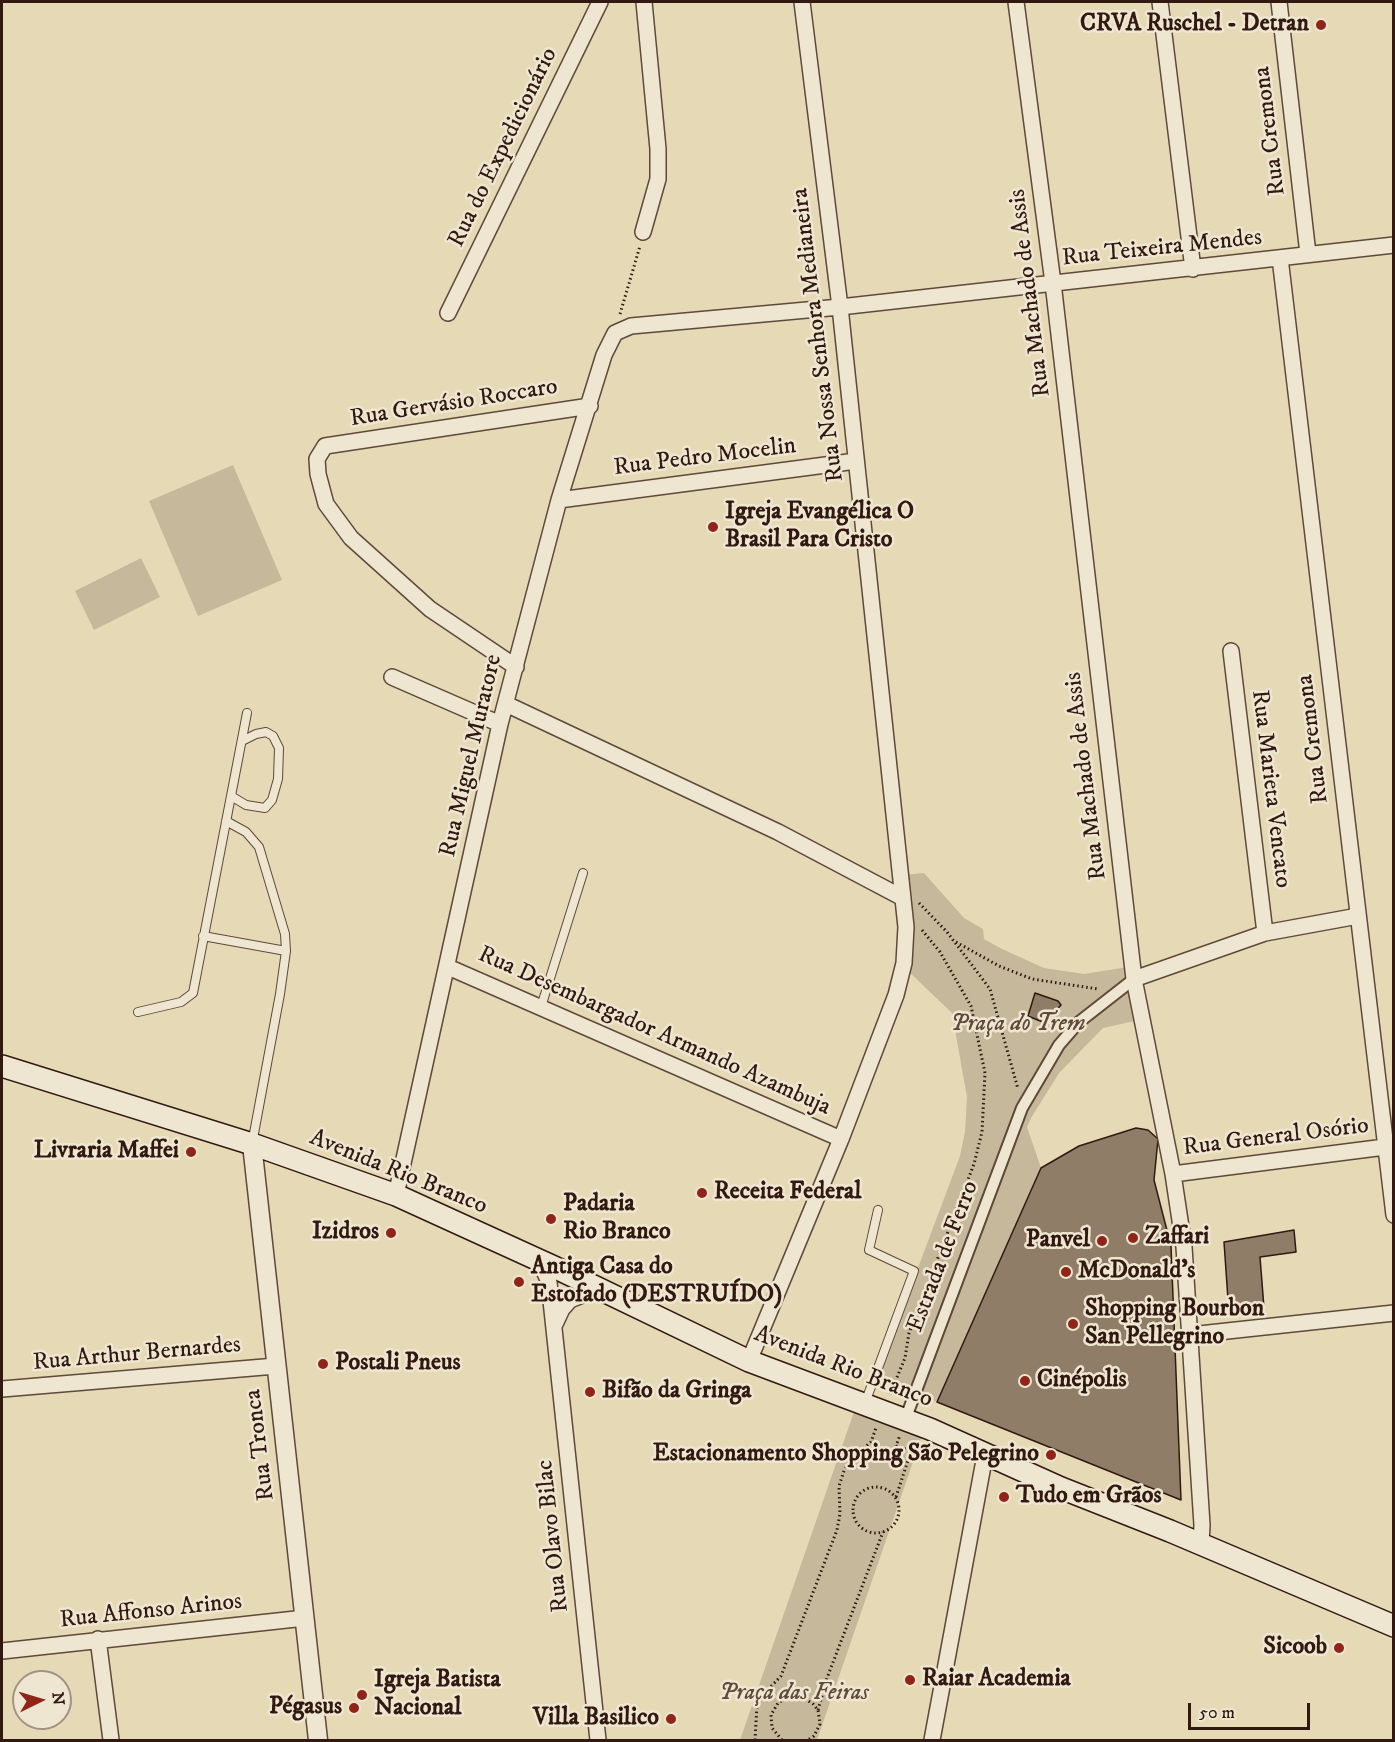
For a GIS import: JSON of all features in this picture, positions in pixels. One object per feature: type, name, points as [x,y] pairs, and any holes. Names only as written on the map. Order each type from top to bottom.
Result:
[{"type":"main road","name":"Avenida Rio Branco","points":[[2,1066],[252,1144],[396,1195],[605,1291],[749,1361],[874,1407],[1394,1626]]},
{"type":"street","name":"Rua do Expedicionário","points":[[448,313],[602,2]]},
{"type":"street","name":"Rua Nossa Senhora Medianeira","points":[[749,1361],[841,1139],[896,995],[904,963],[906,927],[840,307],[802,2]]},
{"type":"street","name":"Rua Machado de Assis","points":[[1016,2],[1053,284],[1134,979],[1173,1174],[1185,1258],[1202,1525],[1201,1544]]},
{"type":"street","points":[[1160,2],[1193,269]]},
{"type":"street","name":"Rua Cremona","points":[[1279,2],[1308,255]]},
{"type":"street","points":[[640,4],[658,149],[658,179],[643,232]]},
{"type":"street","name":"Rua Teixeira Mendes","points":[[615,333],[631,326],[840,307],[1394,245]]},
{"type":"street","name":"Rua Cremona","points":[[1280,258],[1394,1215]]},
{"type":"street","name":"Rua Miguel Muratore","points":[[396,1195],[500,724],[559,500],[604,355],[615,333]]},
{"type":"street","name":"Rua Gervásio Roccaro","points":[[516,667],[430,609],[351,538],[326,504],[317,459],[325,446],[590,406]]},
{"type":"street","name":"Rua Pedro Mocelin","points":[[559,500],[856,461]]},
{"type":"street","name":"Rua Marieta Vencato","points":[[1231,651],[1265,933]]},
{"type":"street","points":[[392,677],[500,724]]},
{"type":"street","points":[[506,704],[903,888]]},
{"type":"street","points":[[1134,979],[1265,933],[1358,916]]},
{"type":"street","name":"Rua Desembargador Armando Azambuja","points":[[448,967],[841,1139]]},
{"type":"street","name":"Estrada de Ferro","points":[[905,1420],[1022,1108],[1059,1045],[1079,1022],[1134,979]]},
{"type":"street","name":"Rua Tronca","points":[[252,1144],[318,1740]]},
{"type":"street","name":"Rua General Osório","points":[[1173,1174],[1272,1159],[1385,1147]]},
{"type":"street","name":"Rua Olavo Bilac","points":[[539,1260],[549,1282],[598,1740]]},
{"type":"street","points":[[554,1326],[562,1309],[570,1300],[590,1292],[605,1291]]},
{"type":"street","points":[[1190,1335],[1394,1313]]},
{"type":"street","name":"Rua Arthur Bernardes","points":[[2,1389],[276,1366]]},
{"type":"street","points":[[932,1740],[985,1455]]},
{"type":"street","name":"Rua Affonso Arinos","points":[[2,1651],[305,1618]]},
{"type":"street","points":[[98,1639],[111,1740]]},
{"type":"lane","points":[[138,1012],[181,1002],[193,993],[247,713]]},
{"type":"lane","points":[[231,796],[246,805],[265,808],[272,800],[278,779],[279,748],[273,736],[266,732],[242,741]]},
{"type":"lane","points":[[226,821],[246,832],[259,847],[285,934],[286,951],[252,1144]]},
{"type":"lane","points":[[541,1006],[583,873]]},
{"type":"lane","points":[[203,936],[286,951]]},
{"type":"lane","points":[[874,1407],[914,1271],[870,1251],[878,1210]]},
{"type":"path","points":[[615,333],[643,232]]},
{"type":"path","points":[[903,888],[953,940],[990,989],[1004,1032],[1022,1108]]},
{"type":"path","points":[[755,1740],[758,1705],[763,1695],[781,1676],[837,1530],[840,1514],[839,1486],[844,1471],[851,1459],[871,1442],[874,1407],[905,1358],[905,1346],[909,1333],[968,1184],[982,1132],[985,1073],[971,1006],[927,934],[918,927],[906,927]]},
{"type":"path","points":[[953,940],[999,966],[1032,979],[1118,991]]},
{"type":"path","points":[[896,1497],[911,1451],[896,1446],[905,1420]]},
{"type":"path","points":[[874,1486],[887,1488],[896,1497],[900,1511],[895,1525],[882,1532],[870,1532],[859,1525],[853,1514],[855,1501],[862,1491],[874,1486]]},
{"type":"path","points":[[808,1740],[814,1736],[820,1724],[818,1710],[827,1678],[882,1532]]},
{"type":"path","points":[[782,1740],[772,1728],[771,1714],[778,1703],[789,1696],[802,1697],[818,1710]]},
{"type":"green space","points":[[233,465],[282,580],[198,616],[149,501]]},
{"type":"green space","points":[[141,558],[160,597],[94,630],[75,591]]},
{"type":"green space","name":"Praça do Trem","points":[[924,873],[964,918],[983,929],[984,939],[1002,949],[1044,968],[1084,974],[1128,967],[1139,1020],[1103,1028],[1059,1073],[1031,1118],[1027,1127],[1041,1168],[937,1402],[877,1377],[960,1156],[965,1132],[967,1097],[952,1013],[907,970],[903,875]]},
{"type":"green space","name":"Praça das Feiras","points":[[855,1409],[922,1436],[817,1740],[740,1740]]},
{"type":"building","points":[[1035,993],[1058,1001],[1061,1005],[1045,1023],[1028,1016]]},
{"type":"building","name":"Shopping Bourbon San Pellegrino","points":[[1136,1128],[1148,1130],[1158,1139],[1154,1180],[1171,1246],[1181,1500],[937,1402],[1041,1168],[1079,1146]]},
{"type":"building","points":[[1294,1230],[1296,1252],[1260,1257],[1264,1308],[1229,1314],[1224,1242]]},
{"type":"place","name":"CRVA Ruschel - Detran","points":[[1321,25]]},
{"type":"place","name":"Igreja Evangélica O Brasil Para Cristo","points":[[713,527]]},
{"type":"place","name":"Livraria Maffei","points":[[191,1152]]},
{"type":"place","name":"Receita Federal","points":[[702,1193]]},
{"type":"place","name":"Padaria Rio Branco","points":[[551,1219]]},
{"type":"place","name":"Izidros","points":[[391,1233]]},
{"type":"place","name":"Zaffari","points":[[1133,1238]]},
{"type":"place","name":"Panvel","points":[[1102,1241]]},
{"type":"place","name":"McDonald's","points":[[1066,1272]]},
{"type":"place","name":"Antiga Casa do Estofado (DESTRUÍDO)","points":[[519,1282]]},
{"type":"place","name":"Shopping Bourbon San Pellegrino","points":[[1073,1324]]},
{"type":"place","name":"Postali Pneus","points":[[323,1364]]},
{"type":"place","name":"Cinépolis","points":[[1025,1381]]},
{"type":"place","name":"Bifão da Gringa","points":[[590,1392]]},
{"type":"place","name":"Estacionamento Shopping São Pelegrino","points":[[1051,1455]]},
{"type":"place","name":"Tudo em Grãos","points":[[1004,1497]]},
{"type":"place","name":"Sicoob","points":[[1339,1648]]},
{"type":"place","name":"Raiar Academia","points":[[910,1680]]},
{"type":"place","name":"Igreja Batista Nacional","points":[[362,1695]]},
{"type":"place","name":"Pégasus","points":[[354,1708]]},
{"type":"place","name":"Villa Basilico","points":[[671,1719]]}]
